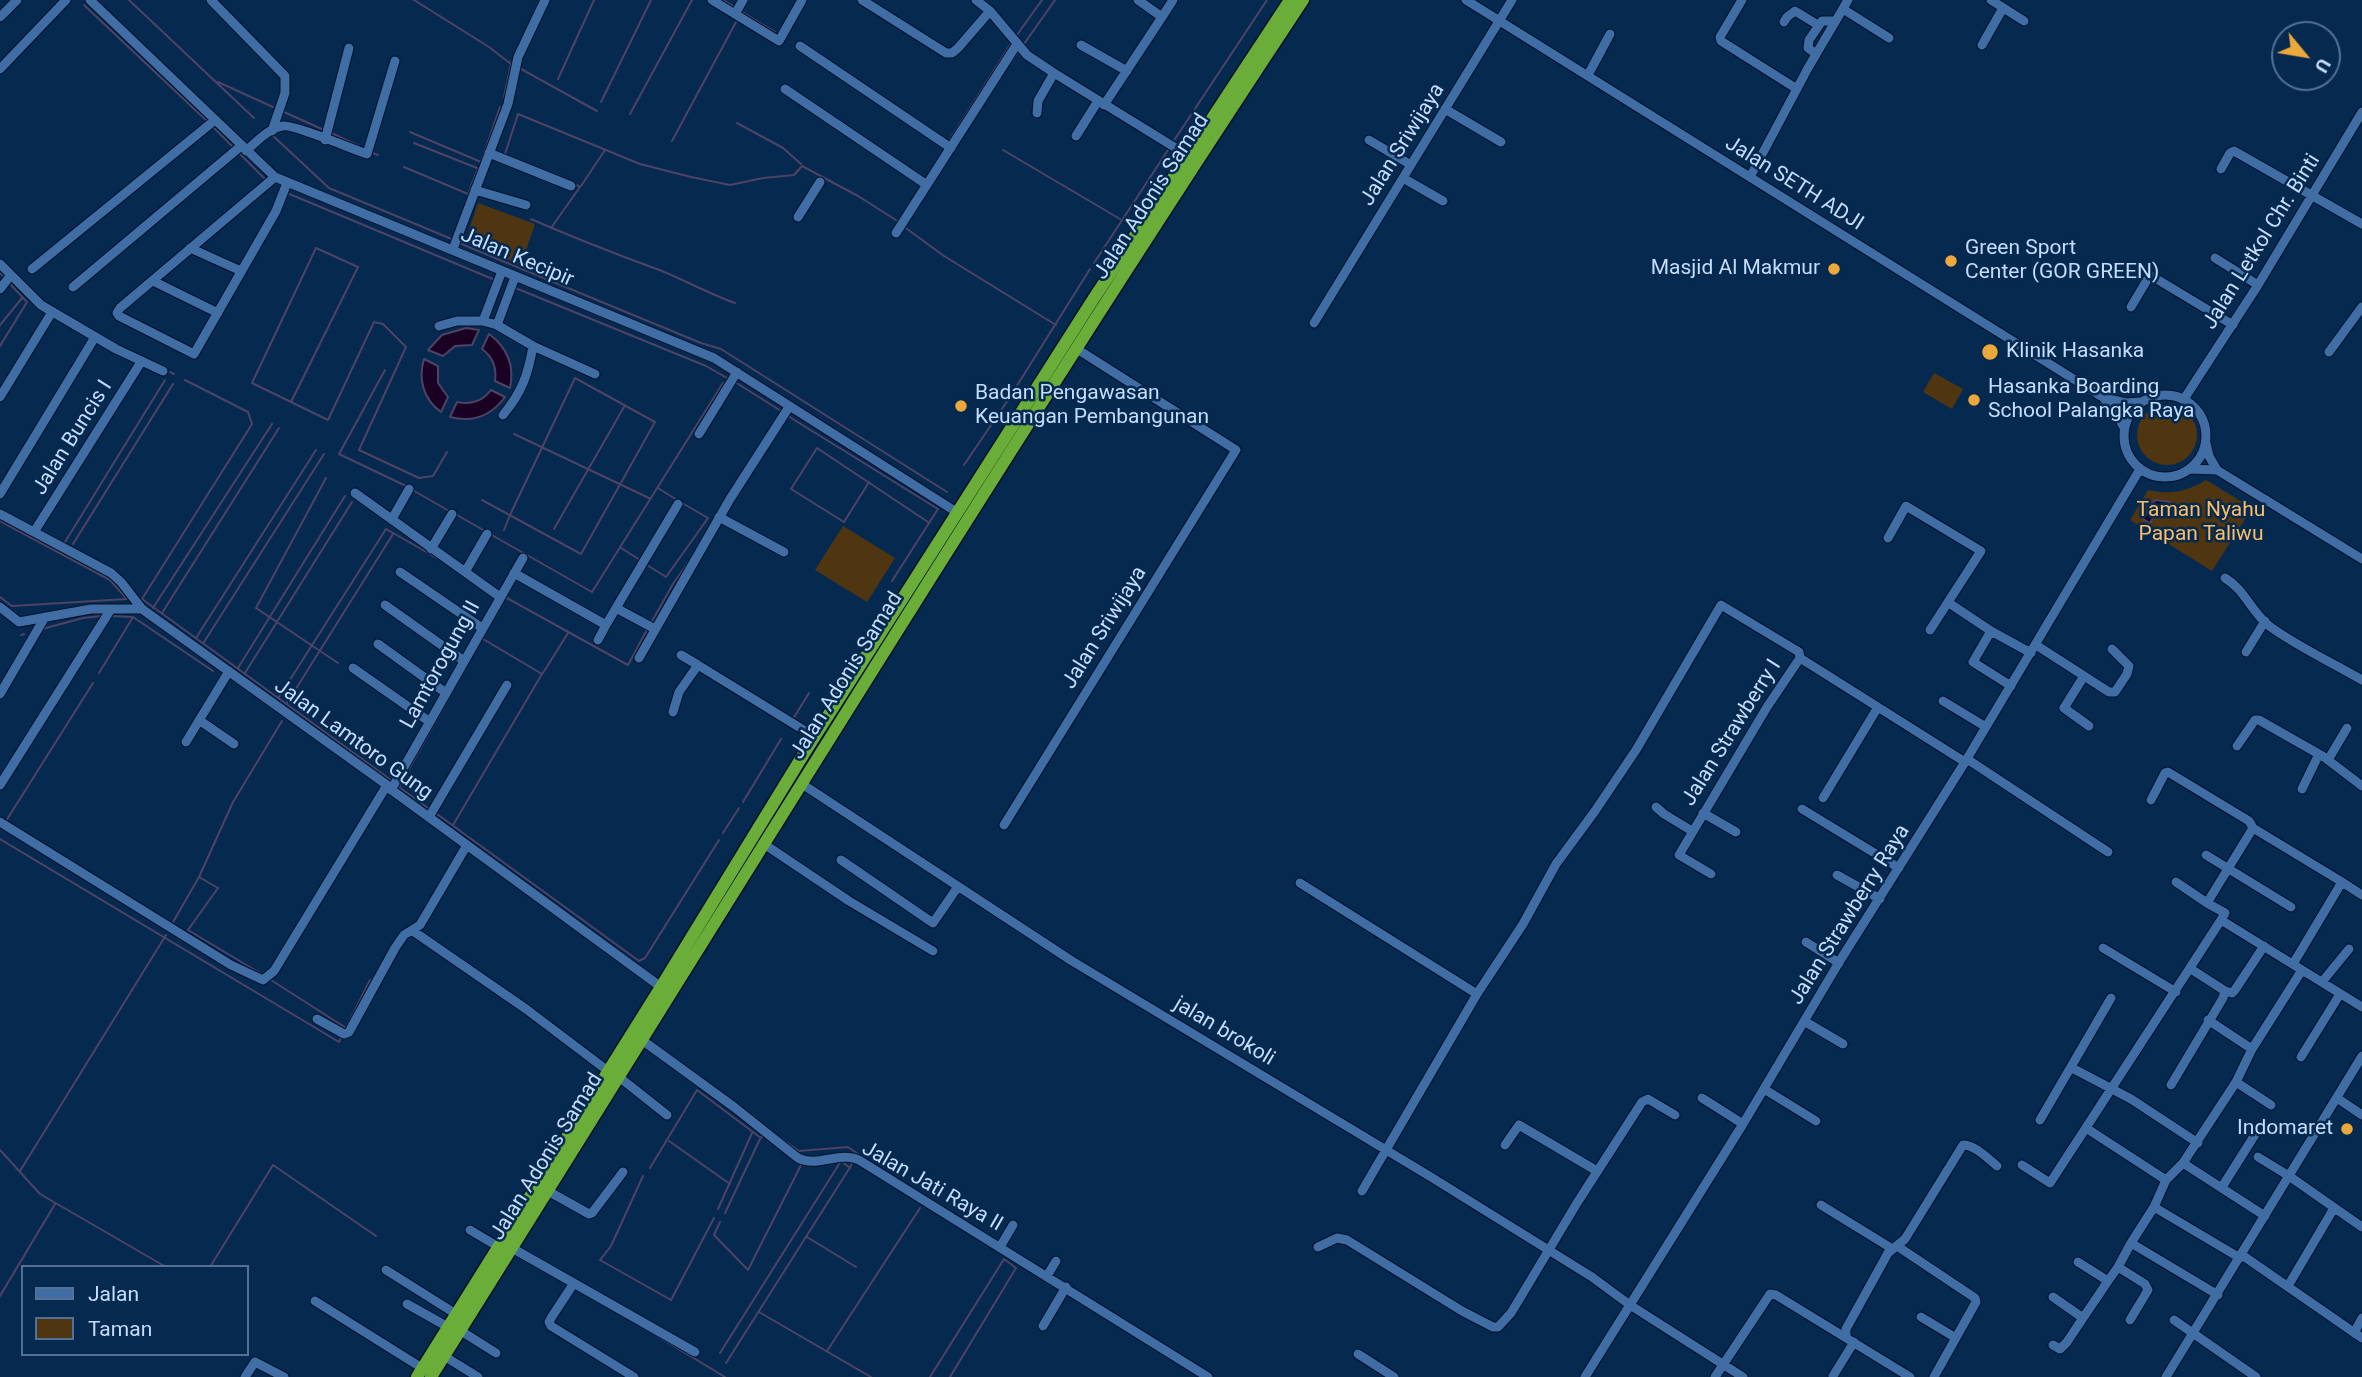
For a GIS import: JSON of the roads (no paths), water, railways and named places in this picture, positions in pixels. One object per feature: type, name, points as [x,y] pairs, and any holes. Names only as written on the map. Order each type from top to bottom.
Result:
[{"type":"highway","name":"Jalan Adonis Samad","points":[[421,1371],[444,1356],[454,1329],[512,1248],[548,1191],[614,1074],[642,1040],[802,784],[879,650],[1077,349],[1114,280],[1289,9],[1303,0]]},
{"type":"highway","points":[[421,1371],[454,1329],[451,1310],[498,1246],[614,1074],[662,987],[815,737],[879,650],[958,513],[1114,280],[1188,155],[1289,9]]},
{"type":"street","points":[[0,17],[17,0]]},
{"type":"street","points":[[0,69],[66,0]]},
{"type":"street","name":"Jalan Kecipir","points":[[90,0],[271,181],[285,189],[456,243],[515,277],[714,358],[733,378],[785,413],[958,513]]},
{"type":"street","points":[[211,0],[285,76],[285,93],[272,131]]},
{"type":"street","points":[[456,243],[508,104],[518,57],[545,0]]},
{"type":"street","points":[[712,0],[779,41],[802,0]]},
{"type":"street","points":[[736,14],[743,0]]},
{"type":"street","points":[[862,0],[946,53],[958,48],[990,11]]},
{"type":"street","points":[[976,0],[990,11],[1027,55],[1188,155]]},
{"type":"street","points":[[1138,0],[1162,17]]},
{"type":"street","points":[[1076,136],[1127,71],[1173,0]]},
{"type":"street","name":"Jalan SETH ADJI","points":[[1466,0],[2104,398]]},
{"type":"street","name":"Jalan Sriwijaya","points":[[1314,323],[1513,0]]},
{"type":"street","points":[[1742,0],[1720,37],[1721,41],[1797,89]]},
{"type":"street","points":[[1991,0],[2024,20]]},
{"type":"street","points":[[1750,177],[1845,4],[1889,38]]},
{"type":"street","points":[[1982,45],[2003,8]]},
{"type":"street","points":[[1784,22],[1796,11],[1818,25]]},
{"type":"street","points":[[1816,54],[1808,45],[1818,25],[1825,20],[1835,21]]},
{"type":"street","points":[[1588,75],[1610,34]]},
{"type":"street","points":[[896,233],[1017,44]]},
{"type":"street","points":[[1081,45],[1127,71]]},
{"type":"street","points":[[800,46],[951,148]]},
{"type":"street","points":[[325,140],[349,48]]},
{"type":"street","points":[[73,287],[239,151],[283,126],[297,127],[367,154],[395,61]]},
{"type":"street","points":[[1037,113],[1038,101],[1054,73]]},
{"type":"street","points":[[785,89],[927,185]]},
{"type":"street","points":[[1445,109],[1501,142]]},
{"type":"street","name":"Jalan Letkol Chr. Binti","points":[[2184,399],[2258,285],[2362,113]]},
{"type":"street","points":[[32,269],[211,123]]},
{"type":"street","points":[[1369,140],[1411,164]]},
{"type":"street","points":[[2221,169],[2234,151],[2362,224]]},
{"type":"street","points":[[489,153],[571,187]]},
{"type":"street","points":[[1402,178],[1444,201]]},
{"type":"street","points":[[271,181],[120,308],[117,313],[119,316],[194,354],[285,189]]},
{"type":"street","points":[[798,217],[820,183]]},
{"type":"street","points":[[475,190],[526,205]]},
{"type":"street","points":[[190,248],[241,271]]},
{"type":"street","points":[[2215,258],[2258,285]]},
{"type":"street","points":[[0,264],[31,298],[52,312],[163,372]]},
{"type":"street","points":[[483,321],[502,271]]},
{"type":"street","points":[[0,289],[11,275]]},
{"type":"street","points":[[2131,307],[2150,275],[2232,326]]},
{"type":"street","points":[[497,326],[515,277]]},
{"type":"street","points":[[153,281],[218,313]]},
{"type":"street","points":[[2329,352],[2362,307]]},
{"type":"street","points":[[0,397],[52,312]]},
{"type":"street","points":[[439,326],[457,321],[483,321],[596,374]]},
{"type":"street","points":[[2351,323],[2362,330]]},
{"type":"street","points":[[0,494],[95,337]]},
{"type":"street","points":[[503,415],[523,386],[530,368],[533,346]]},
{"type":"street","name":"Jalan Sriwijaya","points":[[1004,825],[1236,450],[1077,349]]},
{"type":"street","name":"Jalan Buncis I","points":[[34,532],[141,362]]},
{"type":"street","points":[[699,434],[733,378]]},
{"type":"street","points":[[2104,398],[2126,403],[2140,402],[2158,395],[2184,399],[2202,418],[2208,453],[2217,470]]},
{"type":"street","points":[[2104,398],[2124,428],[2126,451],[2140,470],[2152,475],[2178,475],[2189,469],[2199,459],[2206,440]]},
{"type":"street","points":[[2124,428],[2130,414],[2140,402]]},
{"type":"street","points":[[639,658],[650,627],[785,413]]},
{"type":"street","points":[[2189,469],[2217,470],[2362,559]]},
{"type":"street","name":"Jalan Strawberry Raya","points":[[1585,1377],[1966,761],[2140,470]]},
{"type":"street","points":[[392,519],[409,489]]},
{"type":"street","points":[[355,493],[500,597]]},
{"type":"street","points":[[598,640],[678,504]]},
{"type":"street","points":[[1888,538],[1906,506],[1981,551],[1930,630]]},
{"type":"street","name":"Jalan Lamtoro Gung","points":[[0,514],[111,573],[142,609],[662,987]]},
{"type":"street","points":[[431,549],[452,514]]},
{"type":"street","points":[[719,517],[784,552]]},
{"type":"street","points":[[465,572],[487,534]]},
{"type":"street","name":"Lamtorogung II","points":[[0,822],[231,965],[262,980],[274,971],[430,722],[523,558]]},
{"type":"street","points":[[400,572],[482,628]]},
{"type":"street","points":[[514,573],[606,625]]},
{"type":"street","points":[[2225,578],[2239,588],[2265,621],[2362,680]]},
{"type":"street","points":[[1949,603],[1991,631],[2033,649],[2109,692],[2118,690],[2129,666],[2112,649]]},
{"type":"street","points":[[384,605],[464,661]]},
{"type":"street","points":[[1362,1191],[1478,994],[1524,924],[1556,864],[1636,750],[1721,605],[1799,652],[1800,658]]},
{"type":"street","points":[[0,607],[19,622],[91,609],[142,609]]},
{"type":"street","points":[[0,785],[111,608]]},
{"type":"street","points":[[616,608],[650,627]]},
{"type":"street","points":[[0,694],[45,617]]},
{"type":"street","points":[[2246,652],[2265,621]]},
{"type":"street","points":[[1991,631],[1973,662],[2011,686]]},
{"type":"street","points":[[378,645],[446,693]]},
{"type":"street","points":[[681,655],[815,737]]},
{"type":"street","name":"Jalan Strawberry I","points":[[1711,874],[1679,857],[1692,831],[1800,658],[2108,852]]},
{"type":"street","points":[[673,712],[679,692],[698,665]]},
{"type":"street","points":[[352,668],[430,722]]},
{"type":"street","points":[[186,742],[229,671]]},
{"type":"street","points":[[2084,676],[2064,708],[2089,726]]},
{"type":"street","points":[[429,817],[507,685]]},
{"type":"street","points":[[1943,701],[1986,727]]},
{"type":"street","points":[[1823,798],[1878,708]]},
{"type":"street","points":[[199,720],[234,744]]},
{"type":"street","points":[[2237,746],[2251,724],[2259,720],[2319,754],[2362,786]]},
{"type":"street","points":[[2328,760],[2347,728]]},
{"type":"street","points":[[2302,789],[2319,754]]},
{"type":"street","points":[[2151,800],[2168,772],[2362,895]]},
{"type":"street","name":"jalan brokoli","points":[[802,784],[1072,961],[1431,1177],[1592,1277],[1630,1305],[1743,1377]]},
{"type":"street","points":[[1657,807],[1692,831]]},
{"type":"street","points":[[1802,809],[1899,868]]},
{"type":"street","points":[[1703,813],[1736,832]]},
{"type":"street","points":[[2207,903],[2253,828]]},
{"type":"street","points":[[764,844],[849,901],[933,951]]},
{"type":"street","points":[[317,1019],[344,1034],[348,1033],[395,948],[404,935],[413,931],[424,918],[467,845]]},
{"type":"street","points":[[2206,855],[2291,907]]},
{"type":"street","points":[[841,860],[933,923],[957,888]]},
{"type":"street","points":[[1837,875],[1880,899]]},
{"type":"street","points":[[2022,1164],[2050,1183],[2225,913],[2176,882]]},
{"type":"street","points":[[2292,964],[2342,882]]},
{"type":"street","points":[[1300,883],[1478,994]]},
{"type":"street","points":[[2221,920],[2362,1007]]},
{"type":"street","points":[[413,931],[526,1009],[667,1115]]},
{"type":"street","points":[[1806,942],[1839,963]]},
{"type":"street","points":[[2191,969],[2232,993],[2264,946]]},
{"type":"street","points":[[2102,948],[2176,992]]},
{"type":"street","points":[[2322,982],[2348,949]]},
{"type":"street","points":[[2053,1345],[2060,1349],[2067,1342],[2118,1267],[2154,1207],[2166,1180],[2198,1143],[2236,1082],[2252,1049],[2302,970]]},
{"type":"street","points":[[2171,1085],[2223,998],[2225,990]]},
{"type":"street","points":[[2301,1057],[2340,994]]},
{"type":"street","points":[[2040,1121],[2111,998]]},
{"type":"street","points":[[2208,1020],[2252,1049]]},
{"type":"street","points":[[1804,1021],[1843,1044]]},
{"type":"street","name":"Jalan Jati Raya II","points":[[642,1040],[798,1158],[807,1162],[846,1156],[859,1160],[1208,1377]]},
{"type":"street","points":[[2166,1377],[2362,1056]]},
{"type":"street","points":[[2071,1068],[2131,1099],[2198,1143]]},
{"type":"street","points":[[2236,1082],[2271,1105]]},
{"type":"street","points":[[1765,1089],[1816,1121]]},
{"type":"street","points":[[1702,1098],[1743,1124]]},
{"type":"street","points":[[2336,1098],[2362,1115]]},
{"type":"street","points":[[1318,1247],[1336,1238],[1347,1240],[1462,1311],[1498,1327],[1511,1313],[1597,1171],[1645,1099],[1675,1115]]},
{"type":"street","points":[[1505,1145],[1519,1125],[1597,1171]]},
{"type":"street","points":[[2086,1128],[2166,1180]]},
{"type":"street","points":[[2222,1187],[2256,1133]]},
{"type":"street","points":[[1833,1376],[1850,1340],[1846,1329],[1894,1247],[1905,1239],[1962,1145],[1968,1144],[1997,1166]]},
{"type":"street","points":[[2258,1157],[2362,1227]]},
{"type":"street","points":[[2183,1163],[2265,1216]]},
{"type":"street","points":[[548,1191],[589,1214],[623,1172]]},
{"type":"street","points":[[1821,1205],[1975,1298],[1976,1306],[1934,1377]]},
{"type":"street","points":[[2154,1207],[2288,1286],[2358,1336],[2362,1318]]},
{"type":"street","points":[[2288,1286],[2334,1208]]},
{"type":"street","points":[[1000,1247],[1013,1225]]},
{"type":"street","points":[[475,1233],[498,1246]]},
{"type":"street","points":[[2131,1243],[2217,1294]]},
{"type":"street","points":[[512,1248],[695,1352]]},
{"type":"street","points":[[1047,1276],[1056,1261]]},
{"type":"street","points":[[2078,1262],[2108,1281]]},
{"type":"street","points":[[2118,1267],[2145,1284],[2148,1290],[2130,1320]]},
{"type":"street","points":[[386,1270],[451,1310]]},
{"type":"street","points":[[574,1283],[551,1318],[551,1326],[634,1377]]},
{"type":"street","points":[[1043,1326],[1066,1287]]},
{"type":"street","points":[[1716,1377],[1770,1294],[1776,1295],[1910,1377]]},
{"type":"street","points":[[2053,1297],[2083,1318]]},
{"type":"street","points":[[315,1301],[405,1357],[421,1371]]},
{"type":"street","points":[[407,1304],[496,1353]]},
{"type":"street","points":[[1921,1317],[1956,1338]]},
{"type":"street","points":[[2174,1320],[2256,1377]]},
{"type":"street","points":[[1358,1354],[1394,1377]]},
{"type":"street","points":[[444,1356],[478,1377]]},
{"type":"street","points":[[244,1377],[255,1362],[284,1377]]},
{"type":"waterway","points":[[129,0],[254,118]]},
{"type":"waterway","points":[[414,0],[511,64]]},
{"type":"waterway","points":[[504,97],[511,64],[540,0]]},
{"type":"waterway","points":[[558,79],[594,0]]},
{"type":"waterway","points":[[601,102],[651,0]]},
{"type":"waterway","points":[[630,114],[692,0]]},
{"type":"waterway","points":[[723,0],[733,6]]},
{"type":"waterway","points":[[742,11],[748,0]]},
{"type":"waterway","points":[[1017,35],[1042,0]]},
{"type":"waterway","points":[[1024,44],[1055,0]]},
{"type":"waterway","points":[[1173,142],[1267,0]]},
{"type":"waterway","points":[[84,5],[208,122]]},
{"type":"waterway","points":[[742,12],[775,32]]},
{"type":"waterway","points":[[672,141],[736,22]]},
{"type":"waterway","points":[[949,141],[1010,45]]},
{"type":"waterway","points":[[1008,66],[1017,53]]},
{"type":"waterway","points":[[521,69],[597,111]]},
{"type":"waterway","points":[[218,82],[273,107]]},
{"type":"waterway","points":[[481,162],[500,107]]},
{"type":"waterway","points":[[284,112],[324,130]]},
{"type":"waterway","points":[[505,154],[518,114],[640,164],[730,185],[794,175],[802,166],[899,222]]},
{"type":"waterway","points":[[737,123],[783,148],[801,164]]},
{"type":"waterway","points":[[212,126],[233,147]]},
{"type":"waterway","points":[[329,132],[359,146]]},
{"type":"waterway","points":[[410,132],[481,162]]},
{"type":"waterway","points":[[271,134],[329,188],[454,240]]},
{"type":"waterway","points":[[414,143],[477,168]]},
{"type":"waterway","points":[[1094,263],[1170,147]]},
{"type":"waterway","points":[[581,186],[605,150]]},
{"type":"waterway","points":[[1003,150],[1120,219]]},
{"type":"waterway","points":[[370,152],[378,155]]},
{"type":"waterway","points":[[239,153],[265,179]]},
{"type":"waterway","points":[[404,167],[468,194],[478,168]]},
{"type":"waterway","points":[[551,228],[580,187],[576,185]]},
{"type":"waterway","points":[[287,193],[495,280]]},
{"type":"waterway","points":[[531,219],[735,303]]},
{"type":"waterway","points":[[903,226],[944,256],[1056,325]]},
{"type":"waterway","points":[[459,243],[721,349],[947,492]]},
{"type":"waterway","points":[[291,402],[358,267],[316,248],[252,383],[328,420],[374,322],[383,324],[406,347],[359,450],[419,478],[433,476],[447,452]]},
{"type":"waterway","points":[[964,465],[1090,269]]},
{"type":"waterway","points":[[0,273],[3,276]]},
{"type":"waterway","points":[[0,346],[27,302],[11,285]]},
{"type":"waterway","points":[[513,287],[706,366],[727,378]]},
{"type":"waterway","points":[[0,325],[22,298]]},
{"type":"waterway","points":[[385,370],[339,454],[406,486]]},
{"type":"waterway","points":[[170,372],[174,374]]},
{"type":"waterway","points":[[482,500],[581,554],[655,422],[575,378],[510,515],[504,530]]},
{"type":"waterway","points":[[65,542],[165,380]]},
{"type":"waterway","points":[[185,380],[248,412],[252,424],[142,599],[391,780]]},
{"type":"waterway","points":[[735,382],[781,411]]},
{"type":"waterway","points":[[490,534],[592,592],[723,383]]},
{"type":"waterway","points":[[73,544],[173,384]]},
{"type":"waterway","points":[[554,529],[624,407]]},
{"type":"waterway","points":[[788,416],[938,509],[892,581]]},
{"type":"waterway","points":[[153,608],[272,424]]},
{"type":"waterway","points":[[162,613],[279,428]]},
{"type":"waterway","points":[[514,434],[649,498]]},
{"type":"waterway","points":[[869,482],[844,522],[791,489],[817,448],[928,522]]},
{"type":"waterway","points":[[196,638],[316,450]]},
{"type":"waterway","points":[[204,642],[324,454]]},
{"type":"waterway","points":[[326,478],[256,608],[338,663]]},
{"type":"waterway","points":[[658,488],[677,500]]},
{"type":"waterway","points":[[411,489],[449,511]]},
{"type":"waterway","points":[[238,668],[345,496]]},
{"type":"waterway","points":[[245,673],[352,502]]},
{"type":"waterway","points":[[647,565],[666,577],[708,518],[682,503]]},
{"type":"waterway","points":[[457,515],[485,531]]},
{"type":"waterway","points":[[0,521],[110,580],[127,599],[12,606],[0,597]]},
{"type":"waterway","points":[[279,697],[386,529],[437,558]]},
{"type":"waterway","points":[[287,703],[393,534]]},
{"type":"waterway","points":[[621,548],[640,560]]},
{"type":"waterway","points":[[651,623],[690,560]]},
{"type":"waterway","points":[[505,597],[628,665],[648,628]]},
{"type":"waterway","points":[[42,629],[101,616]]},
{"type":"waterway","points":[[110,616],[133,617],[213,671]]},
{"type":"waterway","points":[[99,673],[133,617]]},
{"type":"waterway","points":[[428,808],[399,787],[487,629]]},
{"type":"waterway","points":[[543,673],[568,633]]},
{"type":"waterway","points":[[453,825],[542,674],[483,639]]},
{"type":"waterway","points":[[6,821],[93,683]]},
{"type":"waterway","points":[[793,719],[809,693]]},
{"type":"waterway","points":[[263,975],[188,930],[218,888],[199,877],[233,802],[282,721]]},
{"type":"waterway","points":[[743,802],[781,739]]},
{"type":"waterway","points":[[723,833],[739,808]]},
{"type":"waterway","points":[[437,814],[639,961],[645,958],[719,840]]},
{"type":"waterway","points":[[0,839],[339,1042],[341,1038]]},
{"type":"waterway","points":[[172,924],[199,877]]},
{"type":"waterway","points":[[20,1171],[166,935]]},
{"type":"waterway","points":[[271,980],[346,1028]]},
{"type":"waterway","points":[[346,1028],[370,980]]},
{"type":"waterway","points":[[650,1168],[697,1090],[761,1138],[764,1133]]},
{"type":"waterway","points":[[767,1129],[799,1151],[848,1147],[857,1155]]},
{"type":"waterway","points":[[718,1209],[752,1133]]},
{"type":"waterway","points":[[725,1213],[760,1139]]},
{"type":"waterway","points":[[669,1141],[730,1184]]},
{"type":"waterway","points":[[0,1150],[40,1194],[163,1265]]},
{"type":"waterway","points":[[720,1353],[841,1161],[850,1168],[852,1163]]},
{"type":"waterway","points":[[211,1265],[273,1165],[376,1236]]},
{"type":"waterway","points":[[720,1222],[714,1235],[748,1270],[801,1165]]},
{"type":"waterway","points":[[726,1363],[849,1169]]},
{"type":"waterway","points":[[643,1176],[611,1246],[600,1260],[671,1300],[714,1218]]},
{"type":"waterway","points":[[0,1296],[55,1204]]},
{"type":"waterway","points":[[827,1351],[920,1208]]},
{"type":"waterway","points":[[807,1237],[856,1267]]},
{"type":"waterway","points":[[930,1377],[1004,1259],[1016,1268],[950,1377]]},
{"type":"waterway","points":[[759,1312],[871,1377]]},
{"type":"waterway","points":[[644,1328],[725,1377]]},
{"type":"place","name":"Green Sport Center (GOR GREEN)","points":[[1951,261]]},
{"type":"place","name":"Masjid Al Makmur","points":[[1834,269]]},
{"type":"place","name":"Klinik Hasanka","points":[[1990,352]]},
{"type":"place","name":"Hasanka Boarding School Palangka Raya","points":[[1974,400]]},
{"type":"place","name":"Badan Pengawasan Keuangan Pembangunan","points":[[961,406]]},
{"type":"place","name":"Indomaret","points":[[2347,1129]]},
{"type":"park label","name":"Taman Nyahu Papan Taliwu","points":[[2201,523]]}]
